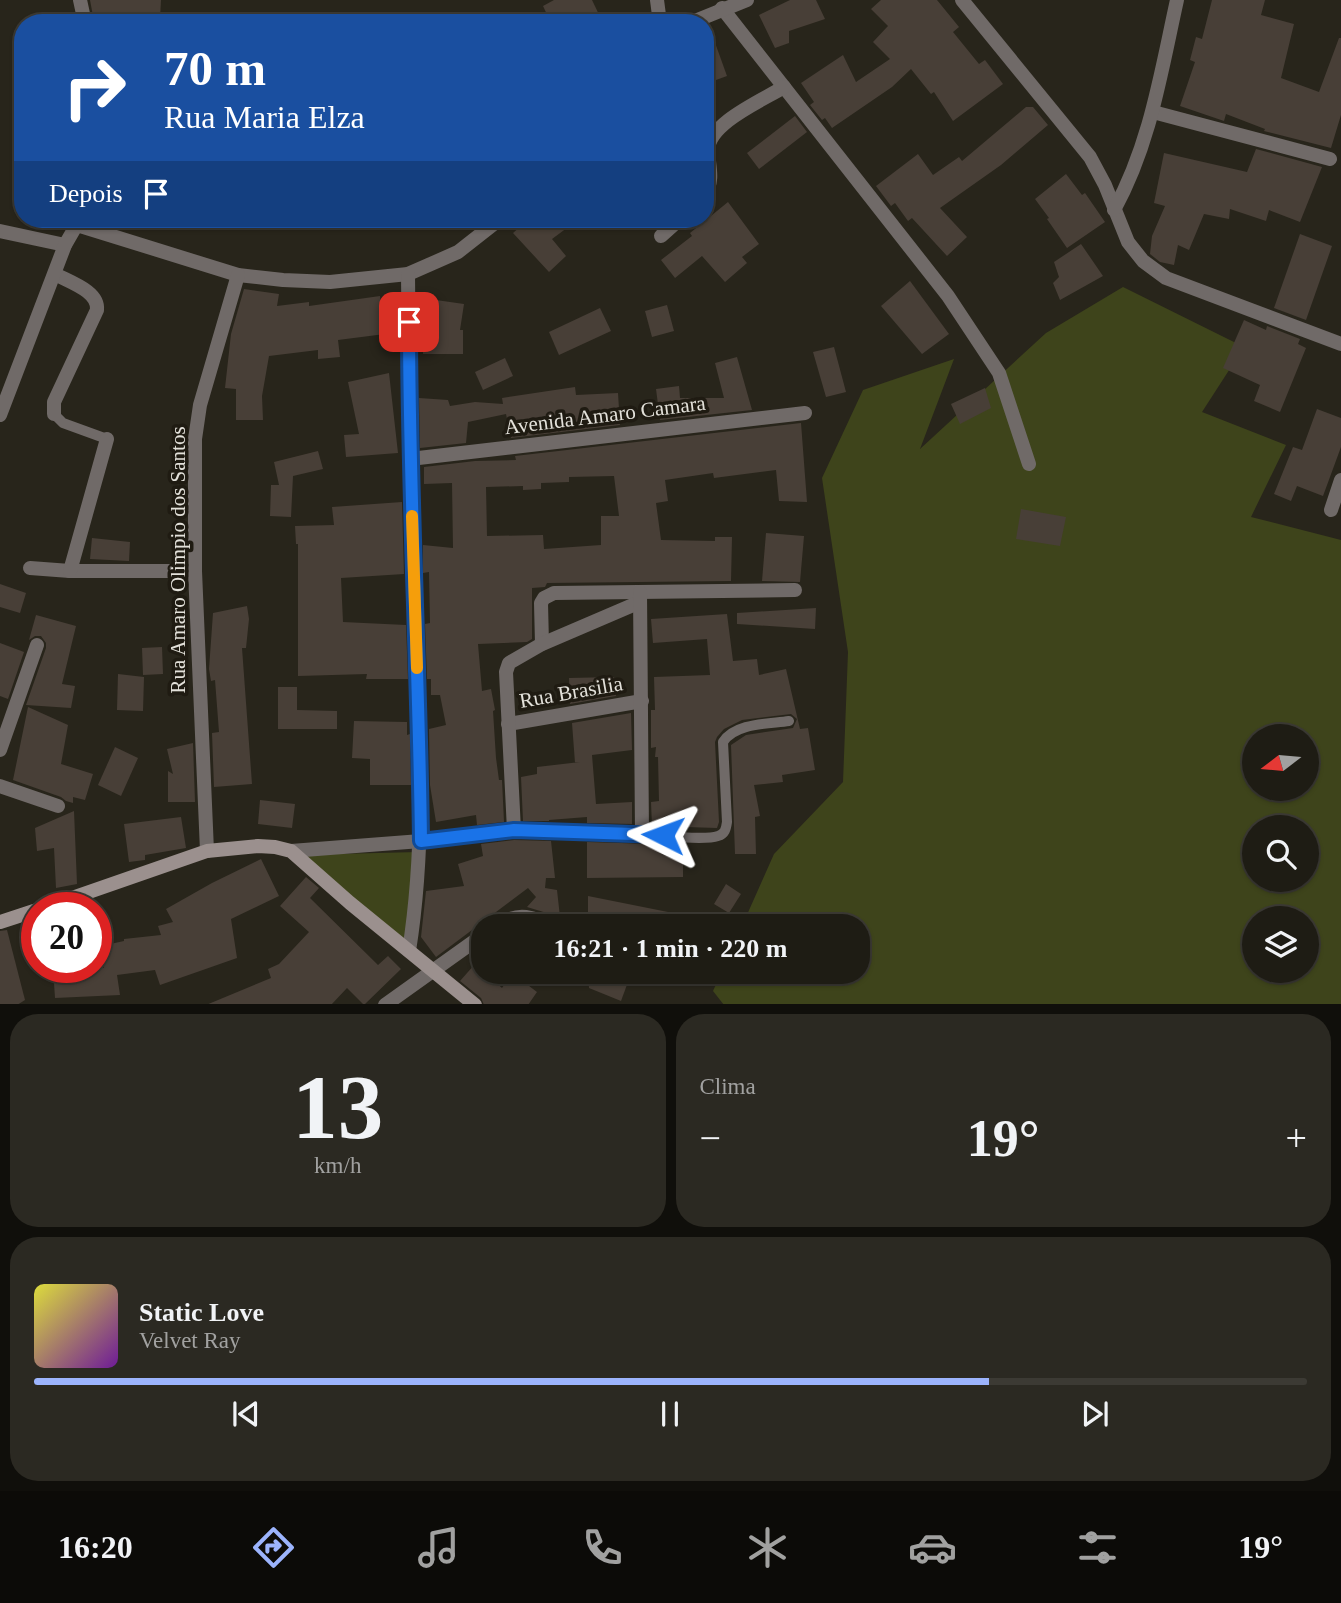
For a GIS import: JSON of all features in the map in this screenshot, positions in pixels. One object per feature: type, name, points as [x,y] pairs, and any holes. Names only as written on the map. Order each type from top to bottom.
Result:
[{"type":"street","points":[[709,14],[747,0]]},
{"type":"street","points":[[962,0],[1090,158],[1105,185],[1128,242],[1143,261],[1166,278],[1341,344]]},
{"type":"street","points":[[1114,210],[1135,167],[1153,112],[1177,0]]},
{"type":"street","points":[[722,8],[948,296],[999,373],[1029,464]]},
{"type":"street","points":[[714,133],[719,127],[784,88]]},
{"type":"street","points":[[1153,112],[1330,159]]},
{"type":"street","points":[[0,415],[65,245],[75,228]]},
{"type":"street","points":[[96,228],[238,275],[330,282],[408,274],[458,252],[489,228]]},
{"type":"street","points":[[661,236],[670,228]]},
{"type":"street","points":[[0,231],[65,245]]},
{"type":"street","points":[[54,414],[54,402],[98,304],[92,295],[55,274]]},
{"type":"street","points":[[408,274],[410,459],[421,841],[408,951]]},
{"type":"street","name":"Rua Amaro Olimpio dos Santos","points":[[207,851],[195,571],[195,439],[203,393],[238,275]]},
{"type":"street","name":"Avenida Amaro Camara","points":[[410,459],[805,413]]},
{"type":"street","points":[[70,571],[107,439]]},
{"type":"street","points":[[1331,510],[1341,480]]},
{"type":"street","points":[[30,568],[70,571],[195,571]]},
{"type":"street","points":[[542,644],[541,603],[547,594],[640,597],[795,590]]},
{"type":"street","points":[[514,830],[506,672],[509,663],[542,644],[640,597]]},
{"type":"street","name":"Rua Brasilia","points":[[640,597],[642,834]]},
{"type":"street","points":[[0,750],[37,645]]},
{"type":"street","name":"Rua Brasilia","points":[[508,724],[642,701]]},
{"type":"street","points":[[0,786],[58,806]]},
{"type":"street","points":[[89,892],[207,851],[258,846],[291,851],[421,841],[514,830],[642,834]]},
{"type":"street","points":[[291,851],[474,1004]]},
{"type":"street","points":[[0,922],[21,915]]},
{"type":"street","points":[[385,1004],[471,943]]},
{"type":"lane","points":[[54,414],[63,423],[107,439]]},
{"type":"lane","points":[[642,834],[706,838],[720,836],[725,831],[727,822],[723,742],[727,735],[738,729],[789,721]]},
{"type":"green space","points":[[1123,287],[1244,347],[1202,412],[1286,445],[1251,517],[1341,540],[1341,1004],[723,1004],[713,991],[716,984],[870,984],[870,914],[747,914],[774,854],[843,782],[848,652],[822,478],[863,390],[954,359],[920,449],[1046,333]]},
{"type":"green space","points":[[418,852],[408,947],[298,855]]},
{"type":"building","points":[[90,0],[161,0],[160,14],[93,14]]},
{"type":"building","points":[[554,0],[592,0],[599,14],[547,14],[543,6]]},
{"type":"building","points":[[790,0],[816,0],[825,19],[789,31],[789,43],[775,48],[759,15]]},
{"type":"building","points":[[881,0],[937,0],[959,27],[953,32],[979,64],[985,60],[1003,84],[953,121],[934,92],[931,94],[911,69],[892,87],[832,128],[810,105],[814,102],[801,83],[843,55],[856,82],[890,59],[873,42],[888,26],[871,9]]},
{"type":"building","points":[[1212,0],[1265,0],[1261,15],[1294,24],[1281,78],[1319,92],[1341,38],[1341,115],[1331,148],[1264,131],[1265,129],[1226,114],[1224,121],[1180,106],[1195,62],[1190,60],[1196,37],[1202,39]]},
{"type":"building","points":[[714,40],[727,76],[714,81]]},
{"type":"building","points":[[1026,107],[1033,107],[1048,125],[1001,165],[940,208],[967,237],[947,256],[912,218],[908,221],[895,203],[891,206],[876,186],[918,154],[933,175],[959,157],[962,161]]},
{"type":"building","points":[[795,116],[807,132],[759,169],[747,153]]},
{"type":"building","points":[[1256,149],[1322,167],[1300,222],[1269,210],[1266,221],[1230,209],[1229,219],[1204,214],[1189,250],[1178,245],[1174,265],[1160,262],[1150,254],[1152,236],[1165,206],[1154,203],[1164,153],[1247,172]]},
{"type":"building","points":[[1066,174],[1082,195],[1085,193],[1105,222],[1067,248],[1035,199]]},
{"type":"building","points":[[728,202],[759,244],[742,257],[747,263],[725,282],[702,256],[675,278],[661,260],[692,236],[690,233],[696,228],[714,228],[714,213]]},
{"type":"building","points":[[519,228],[567,228],[552,239],[566,256],[549,272],[513,233]]},
{"type":"building","points":[[1300,234],[1332,246],[1306,320],[1274,308]]},
{"type":"building","points":[[1081,244],[1103,276],[1060,300],[1053,283],[1059,277],[1054,262]]},
{"type":"building","points":[[910,281],[949,334],[922,354],[881,306]]},
{"type":"building","points":[[244,289],[279,294],[277,306],[309,302],[309,306],[380,296],[385,334],[338,340],[340,357],[318,359],[318,350],[269,356],[262,396],[263,420],[236,420],[236,389],[225,388],[231,334]]},
{"type":"building","points":[[422,298],[464,304],[460,330],[463,330],[463,354],[423,354],[423,318],[420,317]]},
{"type":"building","points":[[667,305],[674,331],[652,337],[645,311]]},
{"type":"building","points":[[600,308],[611,331],[559,355],[549,332]]},
{"type":"building","points":[[1244,320],[1266,330],[1267,326],[1300,339],[1298,344],[1306,348],[1280,412],[1254,401],[1260,385],[1223,368]]},
{"type":"building","points":[[834,347],[846,392],[826,397],[813,352]]},
{"type":"building","points":[[737,357],[752,410],[660,420],[656,389],[679,386],[680,398],[724,398],[715,363]]},
{"type":"building","points":[[505,358],[513,376],[483,390],[475,372]]},
{"type":"building","points":[[389,373],[398,453],[346,457],[344,435],[359,434],[348,382]]},
{"type":"building","points":[[575,387],[576,395],[618,393],[620,425],[511,438],[506,414],[468,422],[466,443],[420,448],[419,398],[448,400],[450,406],[475,402],[503,404],[502,398]]},
{"type":"building","points":[[985,388],[991,408],[960,424],[951,404]]},
{"type":"building","points":[[1317,409],[1341,418],[1341,447],[1323,496],[1297,486],[1291,501],[1274,494],[1293,447],[1302,450]]},
{"type":"building","points":[[801,423],[807,502],[779,501],[776,470],[714,478],[713,473],[665,480],[668,501],[656,503],[661,540],[715,541],[715,537],[732,537],[731,581],[547,583],[545,587],[532,588],[532,639],[527,642],[478,644],[482,691],[491,689],[495,710],[496,758],[499,780],[502,780],[504,822],[477,825],[476,815],[436,822],[430,785],[429,729],[446,725],[440,695],[431,695],[431,679],[427,679],[425,624],[430,623],[429,572],[423,573],[423,545],[453,548],[452,483],[424,484],[424,467],[475,461],[516,460],[515,456]],"holes":[[[614,476],[619,516],[601,516],[601,545],[544,549],[543,535],[487,536],[486,487],[523,486],[523,490],[541,489],[541,483],[569,482],[569,477]]]},
{"type":"building","points":[[318,451],[323,469],[293,476],[291,517],[270,516],[271,485],[279,485],[274,462]]},
{"type":"building","points":[[402,502],[404,574],[341,578],[343,622],[406,625],[408,679],[366,679],[367,674],[298,676],[298,544],[295,526],[334,525],[332,507]]},
{"type":"building","points":[[1021,509],[1066,517],[1060,546],[1016,539]]},
{"type":"building","points":[[766,533],[804,536],[800,582],[762,581]]},
{"type":"building","points":[[92,538],[130,542],[129,561],[90,559]]},
{"type":"building","points":[[0,584],[26,593],[20,613],[0,607]]},
{"type":"building","points":[[247,606],[249,619],[246,648],[242,648],[252,784],[214,787],[212,733],[219,732],[215,680],[211,681],[209,669],[213,613]]},
{"type":"building","points":[[816,608],[815,629],[737,624],[737,613]]},
{"type":"building","points":[[727,614],[733,661],[757,659],[759,675],[786,669],[800,729],[808,728],[815,770],[782,775],[783,782],[754,785],[760,816],[755,817],[756,854],[735,854],[731,745],[746,735],[793,728],[797,719],[791,714],[742,720],[724,729],[717,737],[717,828],[686,827],[686,830],[652,827],[651,802],[659,801],[658,757],[655,757],[656,747],[651,748],[651,710],[655,710],[654,677],[710,675],[707,639],[653,643],[651,619]]},
{"type":"building","points":[[36,615],[76,626],[62,684],[75,686],[71,708],[26,705],[46,648],[41,636],[29,640]]},
{"type":"building","points":[[0,643],[24,652],[8,699],[0,696]]},
{"type":"building","points":[[162,647],[163,674],[143,675],[142,648]]},
{"type":"building","points":[[118,674],[144,677],[143,711],[117,710]]},
{"type":"building","points":[[614,677],[616,696],[570,704],[569,678]]},
{"type":"building","points":[[278,687],[297,687],[297,710],[337,711],[337,729],[278,729]]},
{"type":"building","points":[[28,707],[68,725],[61,764],[93,774],[85,800],[73,797],[73,803],[13,780]]},
{"type":"building","points":[[631,713],[632,750],[592,755],[596,804],[632,802],[632,824],[587,823],[587,817],[523,821],[521,777],[537,774],[537,767],[575,763],[572,723]]},
{"type":"building","points":[[354,721],[407,722],[407,735],[410,734],[411,785],[370,785],[370,759],[352,758]]},
{"type":"building","points":[[193,743],[195,802],[168,802],[168,771],[173,774],[167,749]]},
{"type":"building","points":[[115,747],[138,758],[121,796],[98,785]]},
{"type":"building","points":[[260,800],[295,804],[292,828],[258,824]]},
{"type":"building","points":[[74,811],[77,884],[56,888],[54,848],[37,851],[35,828]]},
{"type":"building","points":[[181,817],[186,848],[145,855],[145,860],[129,862],[124,824]]},
{"type":"building","points":[[514,840],[551,841],[555,878],[546,878],[545,888],[557,890],[560,914],[527,907],[536,897],[528,888],[493,914],[471,914],[471,931],[436,957],[421,937],[426,891],[464,886],[458,864],[483,856],[481,844]]},
{"type":"building","points":[[587,842],[683,845],[683,877],[587,878]]},
{"type":"building","points":[[261,859],[279,896],[231,919],[237,958],[160,985],[155,970],[117,975],[120,995],[55,998],[54,983],[112,983],[112,944],[124,939],[161,935],[158,926],[173,922],[166,909]]},
{"type":"building","points":[[306,877],[319,888],[310,898],[378,965],[388,956],[401,969],[365,1004],[347,988],[332,1004],[208,1004],[271,978],[268,969],[279,964],[309,932],[280,906]]},
{"type":"building","points":[[726,884],[741,894],[729,913],[714,904]]},
{"type":"building","points":[[588,896],[678,914],[588,914]]},
{"type":"building","points":[[7,930],[25,1000],[19,1004],[0,1004],[0,931]]},
{"type":"building","points":[[471,969],[471,984],[498,984],[502,988],[505,984],[526,984],[537,992],[529,1004],[484,1004],[481,998],[460,981]]},
{"type":"building","points":[[589,984],[627,984],[621,1001],[589,988]]},
{"type":"slow traffic","points":[[412,516],[417,668]]},
{"type":"route","points":[[409,322],[410,459],[421,841],[514,830],[663,835]]}]
